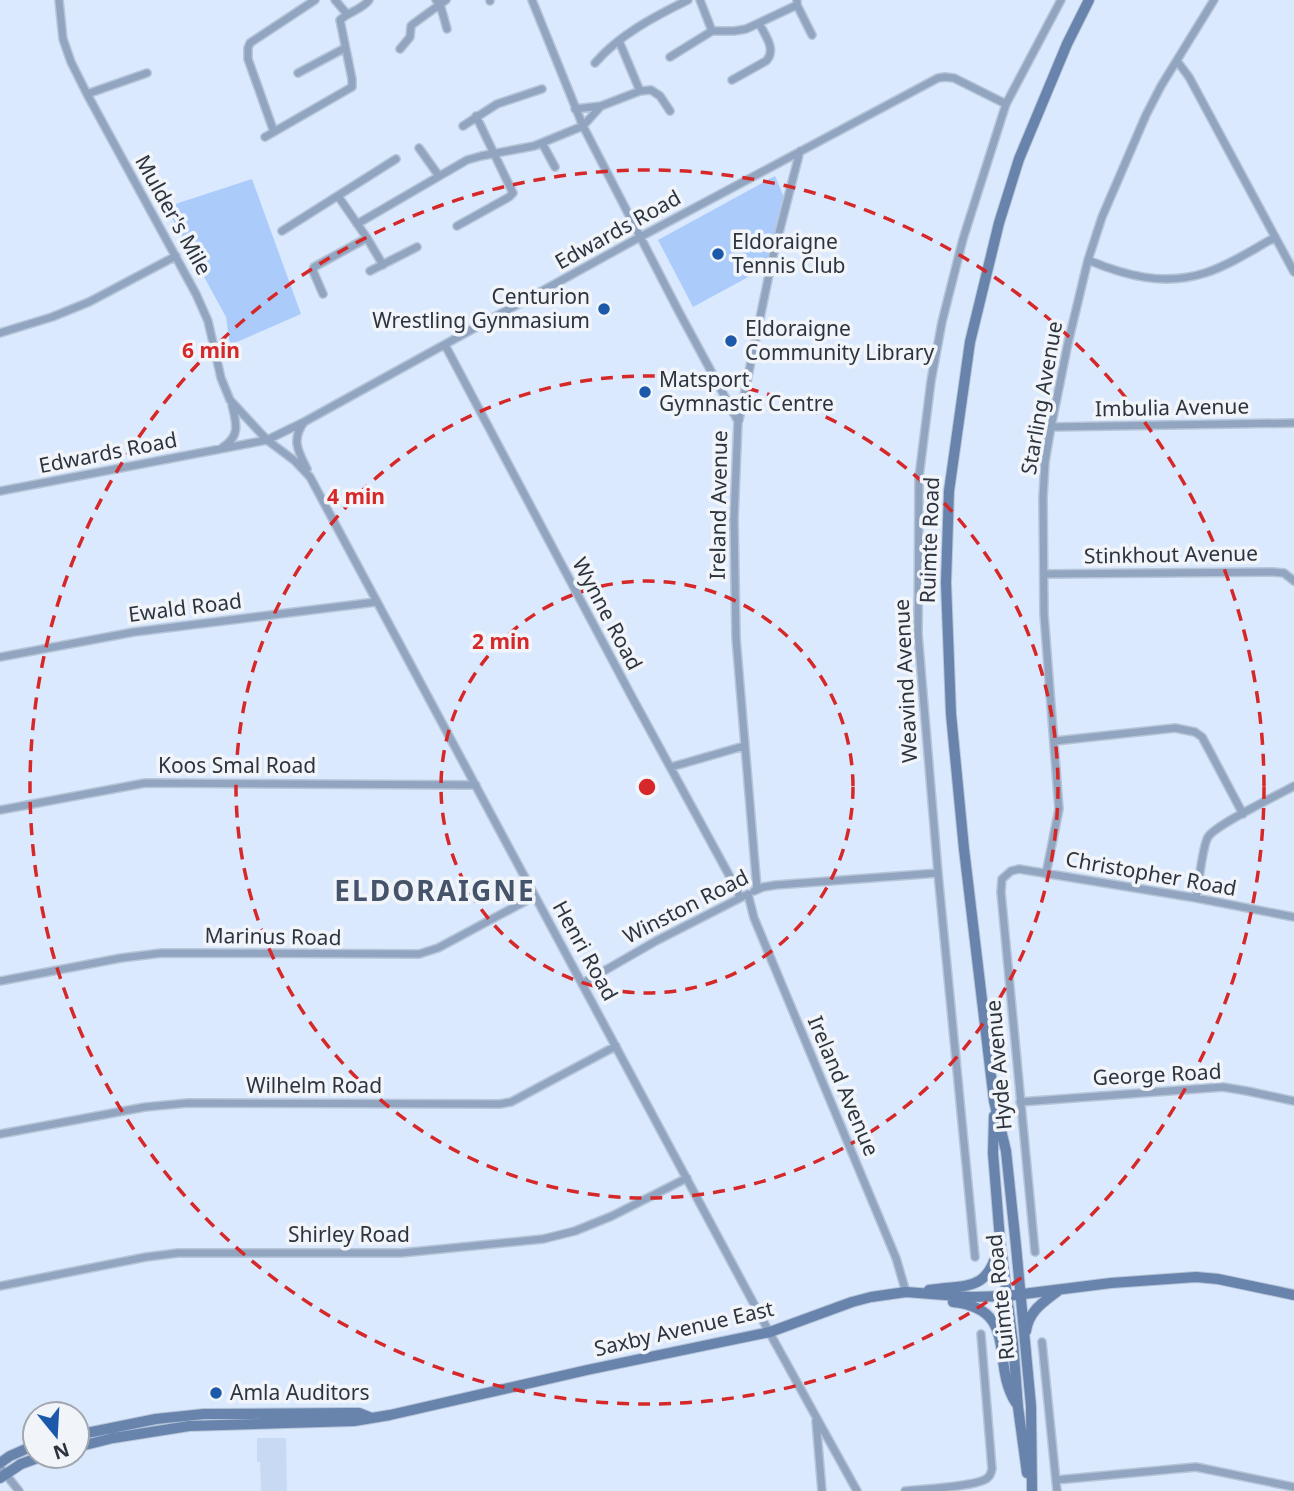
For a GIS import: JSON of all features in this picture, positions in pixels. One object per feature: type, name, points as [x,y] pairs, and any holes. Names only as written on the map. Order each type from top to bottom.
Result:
[{"type":"main road","name":"Ruimte Road","points":[[1031,1491],[1031,1406],[1021,1295],[1006,1151],[994,1101],[951,714],[946,583],[949,491],[970,342],[999,223],[1019,159],[1086,0]]},
{"type":"main road","name":"Ruimte Road","points":[[994,1101],[993,1153],[1000,1240],[1018,1407],[1031,1491]]},
{"type":"main road","points":[[909,1293],[964,1287],[978,1281],[991,1268],[1000,1240]]},
{"type":"main road","name":"Saxby Avenue East","points":[[91,1444],[189,1426],[354,1421],[390,1415],[770,1332],[871,1297],[909,1293],[971,1297],[1007,1296],[1123,1282],[1196,1277],[1294,1295]]},
{"type":"main road","points":[[1025,1345],[1027,1325],[1034,1310],[1060,1289]]},
{"type":"main road","points":[[909,1293],[975,1306],[990,1317],[996,1325],[1007,1384],[1018,1407]]},
{"type":"main road","name":"Saxby Avenue East","points":[[91,1433],[156,1419],[204,1414],[359,1413],[369,1418]]},
{"type":"main road","points":[[1,1470],[10,1456],[21,1451]]},
{"type":"main road","points":[[1,1470],[21,1464]]},
{"type":"street","name":"Mulder's Mile","points":[[59,0],[63,39],[71,62],[196,293],[208,321],[221,378],[230,400],[267,440]]},
{"type":"street","points":[[274,132],[248,59],[248,48],[250,43],[315,0]]},
{"type":"street","points":[[335,0],[347,14]]},
{"type":"street","points":[[265,137],[351,88],[353,82],[340,20],[369,0]]},
{"type":"street","name":"Ireland Avenue","points":[[532,0],[583,126],[738,421],[734,519],[736,638],[757,890]]},
{"type":"street","points":[[595,63],[606,51],[652,18],[688,0]]},
{"type":"street","points":[[700,0],[712,31]]},
{"type":"street","name":"Weavind Avenue","points":[[975,1257],[918,634],[919,477],[931,381],[942,322],[963,239],[1006,104],[1061,0]]},
{"type":"street","name":"Starling Avenue","points":[[1046,874],[1059,809],[1044,614],[1045,462],[1051,427],[1088,260],[1102,217],[1146,115],[1214,0]]},
{"type":"street","points":[[400,49],[410,37],[411,26],[441,1],[447,29]]},
{"type":"street","points":[[670,57],[712,31],[740,30],[797,3],[812,35]]},
{"type":"street","points":[[732,80],[771,57],[771,50],[759,23]]},
{"type":"street","points":[[619,41],[640,91]]},
{"type":"street","points":[[298,74],[345,48]]},
{"type":"street","points":[[1177,61],[1189,77],[1294,272]]},
{"type":"street","points":[[87,94],[147,74]]},
{"type":"street","name":"Edwards Road","points":[[0,491],[267,440],[938,78],[954,78],[1006,104]]},
{"type":"street","points":[[463,126],[497,104],[542,89]]},
{"type":"street","points":[[575,109],[601,106],[640,91],[651,90],[656,92],[670,111]]},
{"type":"street","points":[[357,224],[467,160],[526,149],[583,126],[601,106]]},
{"type":"street","points":[[457,226],[513,193],[476,116]]},
{"type":"street","points":[[542,143],[555,167]]},
{"type":"street","points":[[419,148],[439,176]]},
{"type":"street","points":[[738,421],[772,260],[800,151]]},
{"type":"street","points":[[282,231],[396,159]]},
{"type":"street","points":[[338,196],[383,265]]},
{"type":"street","points":[[323,294],[313,271],[314,267],[367,238]]},
{"type":"street","points":[[1088,260],[1137,277],[1185,277],[1205,273],[1275,238]]},
{"type":"street","points":[[370,271],[417,247]]},
{"type":"street","points":[[0,333],[89,302],[176,256]]},
{"type":"street","name":"Wynne Road","points":[[445,345],[740,898]]},
{"type":"street","points":[[216,450],[230,442],[236,432],[230,400]]},
{"type":"street","points":[[304,422],[297,431],[296,443],[310,477]]},
{"type":"street","name":"Imbulia Avenue","points":[[1051,427],[1294,423]]},
{"type":"street","name":"Henri Road","points":[[267,440],[289,456],[310,477],[857,1491]]},
{"type":"street","name":"Stinkhout Avenue","points":[[1045,574],[1272,572],[1284,573],[1294,582]]},
{"type":"street","name":"Ewald Road","points":[[0,657],[134,632],[376,602]]},
{"type":"street","points":[[1055,741],[1175,728],[1195,732],[1202,737],[1243,814]]},
{"type":"street","points":[[671,767],[744,746]]},
{"type":"street","name":"Koos Smal Road","points":[[0,810],[145,783],[476,785]]},
{"type":"street","points":[[1196,898],[1207,839],[1218,828],[1294,786]]},
{"type":"street","name":"Christopher Road","points":[[1005,876],[1019,869],[1294,917]]},
{"type":"street","name":"Winston Road","points":[[583,983],[656,941],[757,890],[772,886],[938,873]]},
{"type":"street","name":"Hyde Avenue","points":[[1005,876],[1002,879],[1001,892],[1034,1252]]},
{"type":"street","name":"Ireland Avenue","points":[[748,894],[760,931],[909,1293]]},
{"type":"street","name":"Marinus Road","points":[[0,981],[162,953],[419,954],[438,948],[535,896]]},
{"type":"street","name":"Wilhelm Road","points":[[0,1134],[162,1104],[500,1104],[511,1102],[616,1046]]},
{"type":"street","name":"George Road","points":[[1020,1101],[1223,1087],[1294,1101]]},
{"type":"street","name":"Shirley Road","points":[[0,1286],[178,1253],[401,1253],[543,1239],[575,1231],[612,1216],[687,1178]]},
{"type":"street","points":[[905,1491],[974,1483],[990,1475],[992,1469],[981,1334]]},
{"type":"street","points":[[1042,1342],[1057,1491]]},
{"type":"street","points":[[816,1416],[822,1491]]},
{"type":"street","points":[[1056,1480],[1196,1467],[1294,1487]]},
{"type":"street","points":[[1,1470],[19,1491]]},
{"type":"shaded area","name":"Eldoraigne Tennis Club","points":[[775,176],[784,197],[767,267],[693,307],[658,240]]},
{"type":"shaded area","points":[[252,179],[301,314],[230,345],[226,317],[166,207]]},
{"type":"shaded area","points":[[257,1438],[286,1438],[287,1491],[261,1491]]},
{"type":"place","name":"Eldoraigne Tennis Club","points":[[718,254]]},
{"type":"place","name":"Centurion Wrestling Gynmasium","points":[[604,309]]},
{"type":"place","name":"Eldoraigne Community Library","points":[[731,341]]},
{"type":"place","name":"Matsport Gymnastic Centre","points":[[645,392]]},
{"type":"place","name":"Amla Auditors","points":[[216,1393]]},
{"type":"district","name":"ELDORAIGNE","points":[[435,891]]}]
